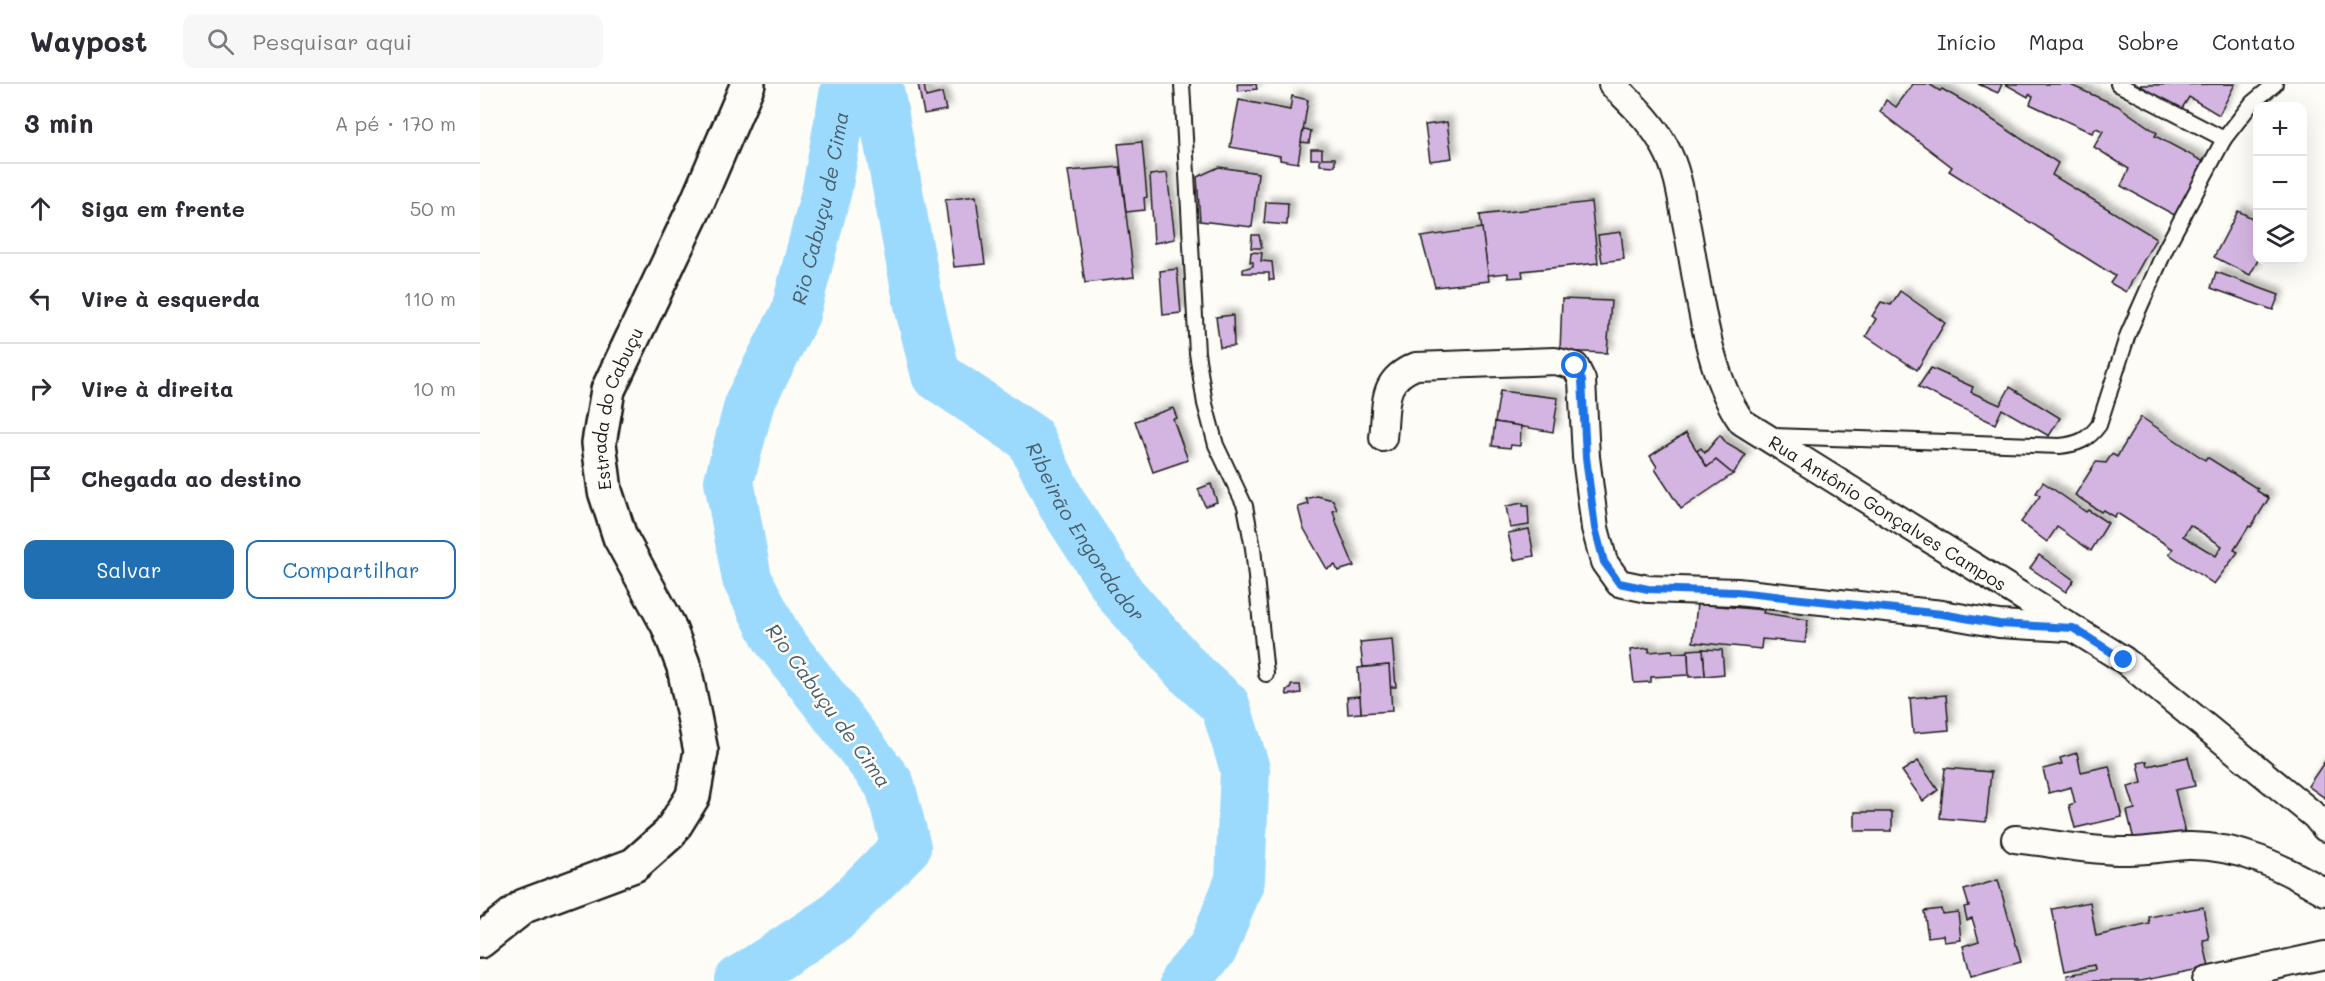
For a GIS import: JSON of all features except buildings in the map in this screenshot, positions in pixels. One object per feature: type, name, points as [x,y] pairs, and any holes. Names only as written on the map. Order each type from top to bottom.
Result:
[{"type":"main road","name":"Estrada do Cabuçu","points":[[480,941],[524,906],[634,865],[670,833],[693,796],[701,751],[684,667],[668,625],[620,537],[605,491],[599,443],[608,390],[696,205],[748,84]]},
{"type":"street","name":"Rua Antônio Gonçalves Campos","points":[[1612,84],[1648,120],[1666,148],[1679,186],[1716,374],[1735,413],[1742,422],[2124,660],[2322,822]]},
{"type":"street","points":[[1383,438],[1389,386],[1399,372],[1416,366],[1555,361],[1575,366],[1582,380],[1586,457],[1595,528],[1604,562],[1619,583],[1648,589],[1737,592],[1942,614],[1999,624],[2073,628]]},
{"type":"street","points":[[2015,839],[2121,851],[2187,846],[2221,847],[2253,855],[2325,892]]},
{"type":"street","points":[[2206,981],[2325,956]]},
{"type":"lane","points":[[1182,84],[1197,353],[1205,404],[1216,445],[1245,506],[1253,548],[1266,674]]},
{"type":"lane","points":[[2118,84],[2224,139]]},
{"type":"lane","points":[[1762,436],[2060,446],[2076,445],[2090,437],[2099,425],[2128,334],[2166,248],[2224,139],[2252,103],[2275,84]]},
{"type":"waterway","name":"Rio Cabuçu de Cima","points":[[739,981],[834,919],[906,847],[890,785],[777,638],[747,579],[729,481],[750,401],[795,314],[827,189],[846,84]]},
{"type":"waterway","name":"Ribeirão Engordador","points":[[878,84],[919,305],[936,375],[1030,438],[1062,504],[1121,595],[1187,670],[1225,705],[1245,769],[1240,880],[1213,948],[1185,981]]},
{"type":"route","points":[[1575,366],[1582,380],[1586,457],[1595,528],[1604,562],[1619,583],[1648,589],[1737,592],[1942,614],[1999,624],[2073,628],[2124,660]]}]
